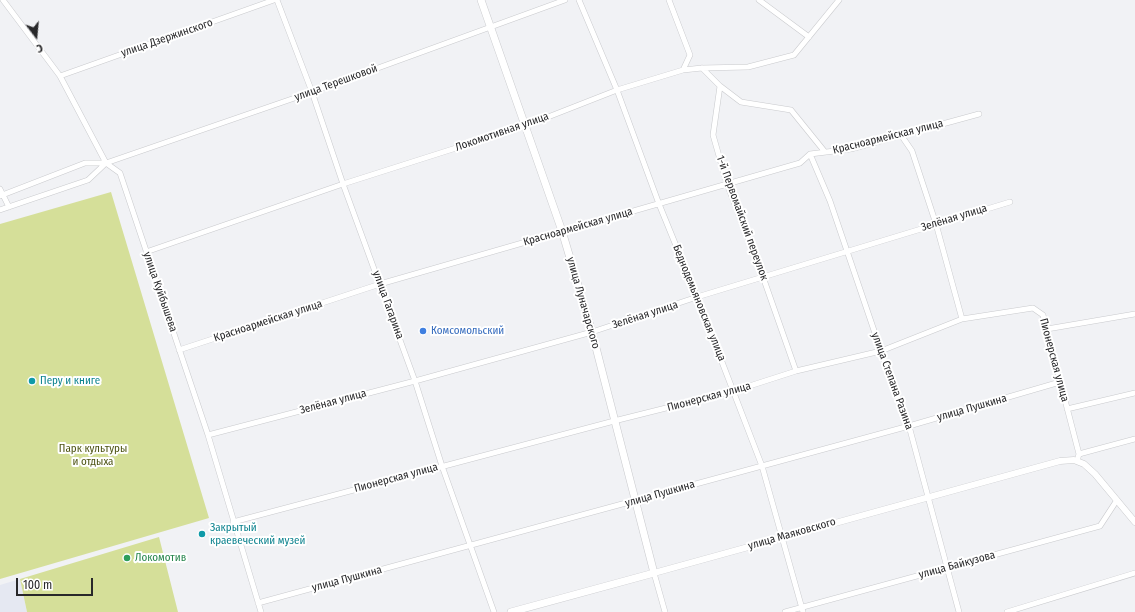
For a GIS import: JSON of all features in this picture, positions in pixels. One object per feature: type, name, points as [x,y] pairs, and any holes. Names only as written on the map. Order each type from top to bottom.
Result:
[{"type":"main road","name":"улица Луначарского","points":[[481,0],[562,231],[592,332],[654,573]]},
{"type":"main road","name":"улица Маяковского","points":[[511,612],[654,573]]},
{"type":"street","name":"улица Куйбышева","points":[[3,0],[60,76],[106,164],[120,173],[208,435],[261,612]]},
{"type":"street","name":"улица Дзержинского","points":[[60,76],[276,0]]},
{"type":"street","name":"улица Гагарина","points":[[276,0],[312,92],[343,184],[415,381],[442,466],[494,612]]},
{"type":"street","name":"улица Терешковой","points":[[2,196],[85,163],[106,164],[312,92],[565,0]]},
{"type":"street","name":"Беднодемьяновская улица","points":[[579,0],[617,90],[659,204],[698,297],[762,466],[802,610]]},
{"type":"street","points":[[670,0],[690,55],[683,70]]},
{"type":"street","points":[[759,0],[810,37]]},
{"type":"street","name":"Локомотивная улица","points":[[146,252],[343,184],[525,126],[617,90],[683,70],[748,67],[794,55],[839,0]]},
{"type":"street","points":[[702,68],[720,86],[741,102],[791,110],[824,152]]},
{"type":"street","name":"1-й Первомайский переулок","points":[[720,86],[712,135],[727,184],[763,277],[796,371]]},
{"type":"street","name":"Красноармейская улица","points":[[179,350],[380,284],[800,162],[810,154],[850,149],[979,114]]},
{"type":"street","points":[[901,135],[912,151],[936,224],[962,319]]},
{"type":"street","name":"улица Степана Разина","points":[[810,154],[830,201],[881,351],[909,426],[959,612]]},
{"type":"street","name":"улица Терешковой","points":[[0,210],[88,180],[106,164]]},
{"type":"street","points":[[0,190],[9,207]]},
{"type":"street","name":"Зелёная улица","points":[[208,435],[415,381],[592,332],[698,297],[1010,202]]},
{"type":"street","name":"Пионерская улица","points":[[233,522],[614,421],[734,391],[796,371],[881,351],[962,319],[1033,308],[1043,315],[1078,454]]},
{"type":"street","points":[[1047,329],[1135,314]]},
{"type":"street","name":"улица Пушкина","points":[[258,603],[635,502],[909,426],[1060,382]]},
{"type":"street","points":[[1067,409],[1135,393]]},
{"type":"street","points":[[1134,520],[1095,474],[1084,464],[1075,461],[1078,454],[1135,439]]},
{"type":"street","name":"улица Маяковского","points":[[654,573],[782,536],[1060,460],[1075,461]]},
{"type":"street","name":"улица Байкузова","points":[[785,612],[802,610],[946,568],[1100,526],[1117,500]]},
{"type":"street","name":"улица Луначарского","points":[[654,573],[665,612]]},
{"type":"street","points":[[1007,612],[1135,573]]},
{"type":"shaded area","points":[[20,579],[27,612],[0,612],[0,585]]},
{"type":"green space","name":"Парк культуры и отдыха","points":[[111,192],[209,518],[0,579],[0,224]]},
{"type":"green space","name":"Локомотив","points":[[159,537],[178,612],[27,612],[20,579]]},
{"type":"place","name":"Комсомольский","points":[[423,331]]},
{"type":"place","name":"Перу и книге","points":[[32,381]]},
{"type":"place","name":"Закрытый краевеческий музей","points":[[202,534]]},
{"type":"place","name":"Локомотив","points":[[127,558]]}]
